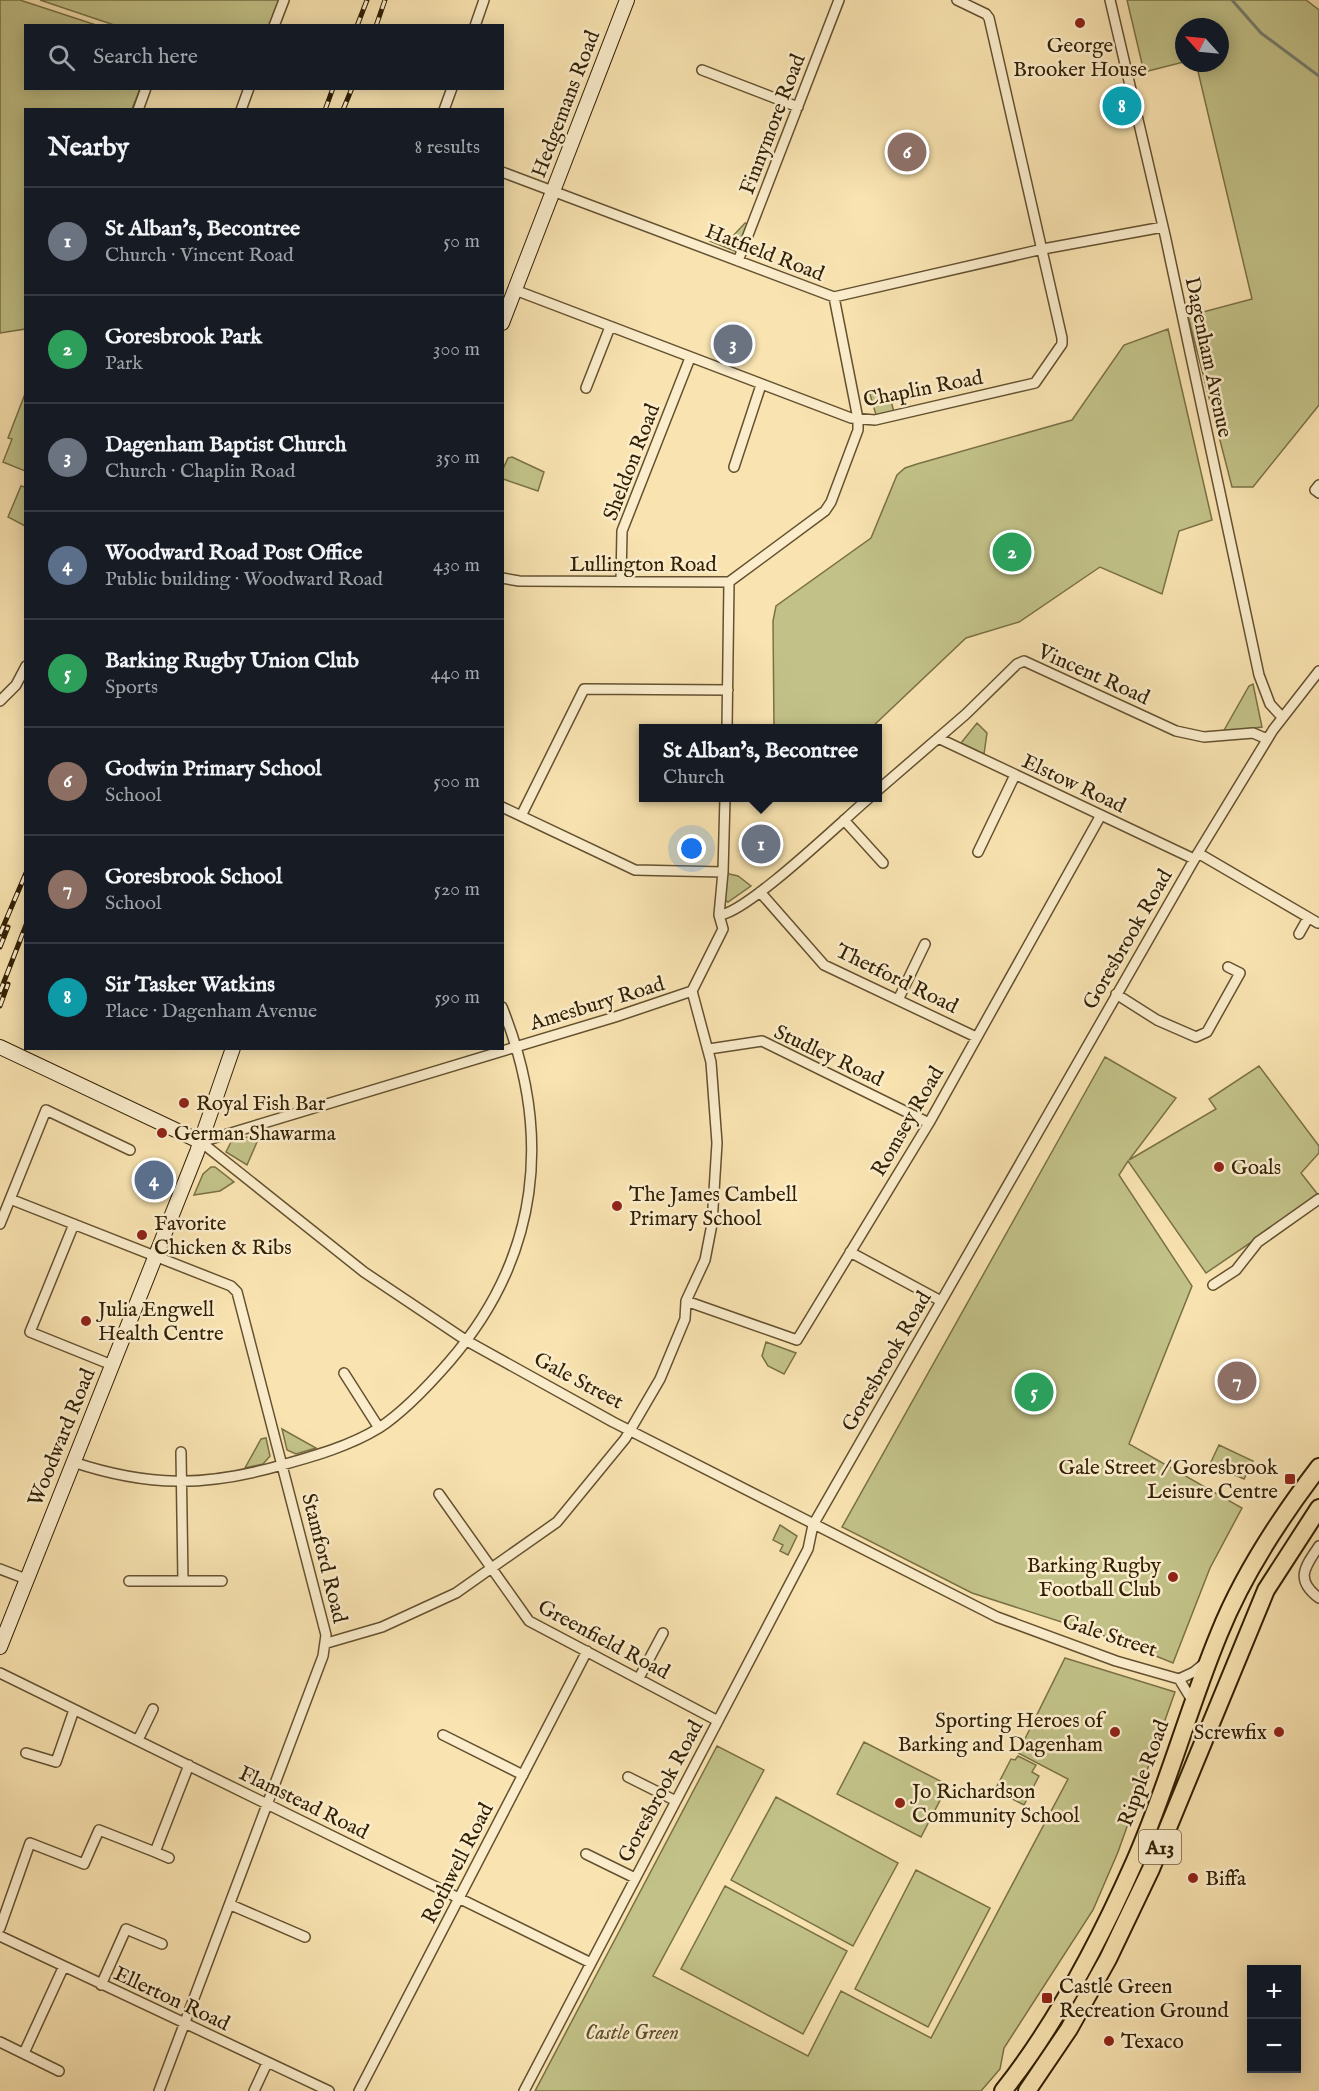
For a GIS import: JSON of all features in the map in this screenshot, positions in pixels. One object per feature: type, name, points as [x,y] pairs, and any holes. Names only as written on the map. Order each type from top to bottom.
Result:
[{"type":"highway","name":"Ripple Road","points":[[1003,2091],[1059,2007],[1092,1950],[1134,1863],[1209,1659],[1250,1571],[1319,1467]]},
{"type":"highway","name":"Ripple Road","points":[[1027,2091],[1069,2029],[1108,1959],[1151,1869],[1266,1590],[1319,1508]]},
{"type":"street","points":[[275,24],[284,0]]},
{"type":"street","points":[[476,24],[484,0]]},
{"type":"street","name":"Hedgemans Road","points":[[504,316],[627,0]]},
{"type":"street","name":"Finnymore Road","points":[[738,261],[839,0]]},
{"type":"street","name":"Chaplin Road","points":[[510,296],[610,327],[858,419],[875,420],[1035,383],[1062,344],[1043,249],[989,18],[986,14],[957,0]]},
{"type":"street","name":"Dagenham Avenue","points":[[1110,0],[1163,227],[1259,675],[1270,704],[1282,717]]},
{"type":"street","points":[[702,70],[798,107]]},
{"type":"street","points":[[139,108],[146,90]]},
{"type":"street","points":[[242,108],[248,90]]},
{"type":"street","points":[[445,108],[451,90]]},
{"type":"street","name":"Hatfield Road","points":[[504,173],[834,297],[1043,249],[1163,227]]},
{"type":"street","name":"Lullington Road","points":[[504,578],[519,581],[729,582],[829,507],[858,430],[858,419],[834,297]]},
{"type":"street","points":[[586,388],[610,327]]},
{"type":"street","name":"Sheldon Road","points":[[621,581],[622,531],[690,358]]},
{"type":"street","points":[[734,467],[762,385]]},
{"type":"street","points":[[1319,485],[1315,490],[1319,493]]},
{"type":"street","points":[[727,724],[729,582]]},
{"type":"street","name":"Vincent Road","points":[[882,787],[1017,664],[1024,661],[1182,733],[1204,736],[1253,733],[1267,739]]},
{"type":"street","points":[[0,701],[16,685],[24,670]]},
{"type":"street","name":"Goresbrook Road","points":[[524,2091],[808,1549],[813,1525],[1196,856],[1267,739],[1319,671]]},
{"type":"street","points":[[521,816],[584,689],[728,690]]},
{"type":"street","name":"Elstow Road","points":[[938,738],[1101,816],[1196,856],[1318,923]]},
{"type":"street","points":[[978,852],[1015,775]]},
{"type":"street","points":[[327,1643],[357,1636],[406,1617],[456,1593],[557,1522],[629,1430],[667,1365],[686,1319],[686,1301],[705,1260],[712,1224],[717,1143],[709,1049],[692,991],[723,929],[719,915],[723,872],[724,802]]},
{"type":"street","points":[[719,915],[733,911],[760,892],[864,802]]},
{"type":"street","points":[[504,808],[634,870],[723,872]]},
{"type":"street","name":"Romsey Road","points":[[686,1301],[797,1340],[929,1123],[1101,816]]},
{"type":"street","points":[[844,820],[883,863]]},
{"type":"street","name":"Thetford Road","points":[[760,892],[824,964],[976,1037]]},
{"type":"street","points":[[1299,934],[1308,918]]},
{"type":"street","points":[[898,1000],[925,944]]},
{"type":"street","points":[[1116,994],[1157,1020],[1196,1037],[1207,1032],[1240,974],[1228,967]]},
{"type":"street","name":"Amesbury Road","points":[[201,1142],[692,991]]},
{"type":"street","points":[[73,1462],[126,1478],[179,1483],[229,1479],[319,1454],[380,1428],[429,1386],[484,1318],[502,1286],[518,1246],[528,1204],[533,1136],[530,1101],[518,1046],[504,1011]]},
{"type":"street","name":"Studley Road","points":[[709,1049],[762,1041],[929,1123]]},
{"type":"street","name":"Gale Street","points":[[3,1048],[201,1142],[364,1272],[467,1341],[629,1430],[813,1525],[997,1617],[1106,1657],[1179,1679],[1194,1672],[1209,1659]]},
{"type":"street","points":[[201,1142],[232,1050]]},
{"type":"street","points":[[0,1224],[46,1110],[130,1150]]},
{"type":"street","name":"Woodward Road","points":[[0,1647],[201,1142]]},
{"type":"street","name":"Stamford Road","points":[[10,1199],[231,1286],[237,1292],[327,1643],[266,1803],[231,1905],[159,2091]]},
{"type":"street","points":[[1213,1285],[1236,1270],[1258,1242],[1319,1199]]},
{"type":"street","points":[[74,1224],[30,1332],[112,1365]]},
{"type":"street","points":[[850,1252],[941,1301]]},
{"type":"street","points":[[344,1373],[380,1428]]},
{"type":"street","points":[[181,1452],[179,1483],[183,1581]]},
{"type":"street","name":"Greenfield Road","points":[[439,1494],[529,1621],[718,1721]]},
{"type":"street","points":[[1319,1546],[1303,1579],[1306,1588],[1319,1598]]},
{"type":"street","points":[[0,1569],[26,1579]]},
{"type":"street","points":[[129,1581],[222,1581]]},
{"type":"street","points":[[639,1678],[663,1633]]},
{"type":"street","name":"Rothwell Road","points":[[359,2091],[587,1651]]},
{"type":"street","name":"Flamstead Road","points":[[0,1673],[591,1963]]},
{"type":"street","name":"Gale Street","points":[[1179,1679],[1193,1702]]},
{"type":"street","points":[[138,1740],[153,1709]]},
{"type":"street","points":[[26,1753],[56,1762],[74,1710]]},
{"type":"street","points":[[443,1735],[523,1775]]},
{"type":"street","points":[[155,1852],[189,1765]]},
{"type":"street","points":[[628,1777],[676,1800]]},
{"type":"street","points":[[0,1928],[25,1842],[84,1864],[99,1830],[170,1858]]},
{"type":"street","points":[[586,1854],[635,1878]]},
{"type":"street","points":[[231,1905],[305,1937]]},
{"type":"street","points":[[101,1985],[126,1929],[162,1944]]},
{"type":"street","name":"Ellerton Road","points":[[0,1936],[63,1968],[329,2091]]},
{"type":"street","points":[[24,2053],[63,1968]]},
{"type":"street","points":[[0,2042],[59,2071]]},
{"type":"street","points":[[254,2091],[267,2063]]},
{"type":"green space","points":[[0,0],[20,0],[93,24],[24,24],[24,90],[140,90],[132,108],[24,108],[24,329],[0,333]]},
{"type":"green space","points":[[40,0],[279,0],[271,24],[111,24]]},
{"type":"green space","points":[[1127,0],[1306,0],[1319,10],[1319,405],[1253,487],[1232,487],[1188,316],[1252,299],[1198,72],[1229,72],[1229,18],[1175,18],[1175,64],[1144,72]]},
{"type":"green space","points":[[745,223],[751,225],[737,252],[710,241],[713,235],[732,237]]},
{"type":"green space","points":[[1168,329],[1212,520],[1179,531],[1162,594],[1100,567],[1019,622],[966,638],[875,724],[774,724],[773,621],[776,606],[871,538],[897,475],[905,468],[1072,420],[1124,345]]},
{"type":"green space","points":[[877,390],[891,401],[894,412],[876,415],[869,391]]},
{"type":"green space","points":[[24,397],[24,471],[3,462],[12,439],[8,438]]},
{"type":"green space","points":[[512,457],[544,472],[538,491],[504,479],[504,467],[508,458]]},
{"type":"green space","points":[[21,486],[24,487],[24,525],[8,517]]},
{"type":"green space","points":[[1253,684],[1262,727],[1223,732],[1249,686]]},
{"type":"green space","points":[[977,723],[987,733],[984,754],[961,743]]},
{"type":"green space","points":[[725,873],[738,876],[751,886],[728,902],[725,900]]},
{"type":"green space","points":[[1105,1057],[1176,1098],[1129,1160],[1216,1109],[1209,1099],[1259,1066],[1319,1146],[1319,1153],[1301,1173],[1319,1196],[1206,1273],[1128,1161],[1119,1175],[1192,1286],[1129,1444],[1242,1508],[1210,1568],[1173,1663],[1114,1639],[972,1593],[842,1527]]},
{"type":"green space","points":[[254,1135],[257,1142],[247,1165],[226,1152],[231,1142]]},
{"type":"green space","points":[[211,1167],[215,1167],[234,1182],[220,1191],[194,1195],[203,1174]]},
{"type":"green space","points":[[766,1342],[796,1353],[784,1374],[768,1366],[762,1356]]},
{"type":"green space","points":[[282,1429],[316,1448],[296,1454],[287,1450]]},
{"type":"green space","points":[[266,1438],[270,1456],[263,1464],[245,1468],[261,1439]]},
{"type":"green space","points":[[1219,1445],[1253,1461],[1244,1479],[1210,1464]]},
{"type":"green space","points":[[780,1525],[797,1536],[788,1555],[780,1551],[783,1545],[773,1540]]},
{"type":"green space","name":"Castle Green","points":[[1065,1658],[1175,1692],[1118,1852],[1093,1910],[1004,2048],[1000,2069],[981,2091],[535,2091],[717,1746],[764,1770],[653,1976],[808,2056],[841,1991],[931,2038],[1068,1779],[1018,1753]]},
{"type":"green space","points":[[864,1742],[948,1785],[921,1837],[837,1794]]},
{"type":"green space","points":[[1018,1756],[1036,1765],[1032,1772],[1039,1776],[1024,1805],[995,1790],[1011,1759],[1015,1760]]},
{"type":"green space","points":[[776,1797],[898,1863],[853,1946],[731,1880]]},
{"type":"green space","points":[[916,1870],[990,1908],[928,2027],[855,1989]]},
{"type":"green space","points":[[725,1886],[847,1951],[803,2034],[681,1969]]},
{"type":"waterway","points":[[1232,0],[1261,33],[1319,76]]},
{"type":"railway","points":[[358,24],[367,0]]},
{"type":"railway","points":[[377,24],[385,0]]},
{"type":"railway","points":[[326,108],[332,90]]},
{"type":"railway","points":[[344,108],[351,90]]},
{"type":"railway","points":[[0,934],[24,878]]},
{"type":"railway","points":[[0,947],[8,927]]},
{"type":"railway","points":[[0,992],[24,930]]},
{"type":"railway","points":[[0,1006],[8,984]]},
{"type":"place","name":"George Brooker House","points":[[1080,23]]},
{"type":"place","name":"Sir Tasker Watkins","points":[[1122,106]]},
{"type":"place","name":"Godwin Primary School","points":[[907,152]]},
{"type":"place","name":"Dagenham Baptist Church","points":[[733,344]]},
{"type":"place","name":"Goresbrook Park","points":[[1012,552]]},
{"type":"place","name":"St Alban's, Becontree","points":[[761,844]]},
{"type":"place","name":"Royal Fish Bar","points":[[184,1103]]},
{"type":"place","name":"German Shawarma","points":[[162,1133]]},
{"type":"place","name":"Goals","points":[[1219,1167]]},
{"type":"place","name":"Woodward Road Post Office","points":[[154,1180]]},
{"type":"place","name":"The James Cambell Primary School","points":[[617,1206]]},
{"type":"place","name":"Favorite Chicken & Ribs","points":[[142,1235]]},
{"type":"place","name":"Julia Engwell Health Centre","points":[[86,1321]]},
{"type":"place","name":"Goresbrook School","points":[[1237,1381]]},
{"type":"place","name":"Barking Rugby Union Club","points":[[1034,1392]]},
{"type":"place","name":"Gale Street / Goresbrook Leisure Centre","points":[[1290,1479]]},
{"type":"place","name":"Barking Rugby Football Club","points":[[1173,1577]]},
{"type":"place","name":"Sporting Heroes of Barking and Dagenham","points":[[1115,1732]]},
{"type":"place","name":"Screwfix","points":[[1279,1732]]},
{"type":"place","name":"Jo Richardson Community School","points":[[900,1803]]},
{"type":"place","name":"Biffa","points":[[1193,1878]]},
{"type":"place","name":"Castle Green Recreation Ground","points":[[1047,1998]]},
{"type":"place","name":"Texaco","points":[[1109,2041]]}]
